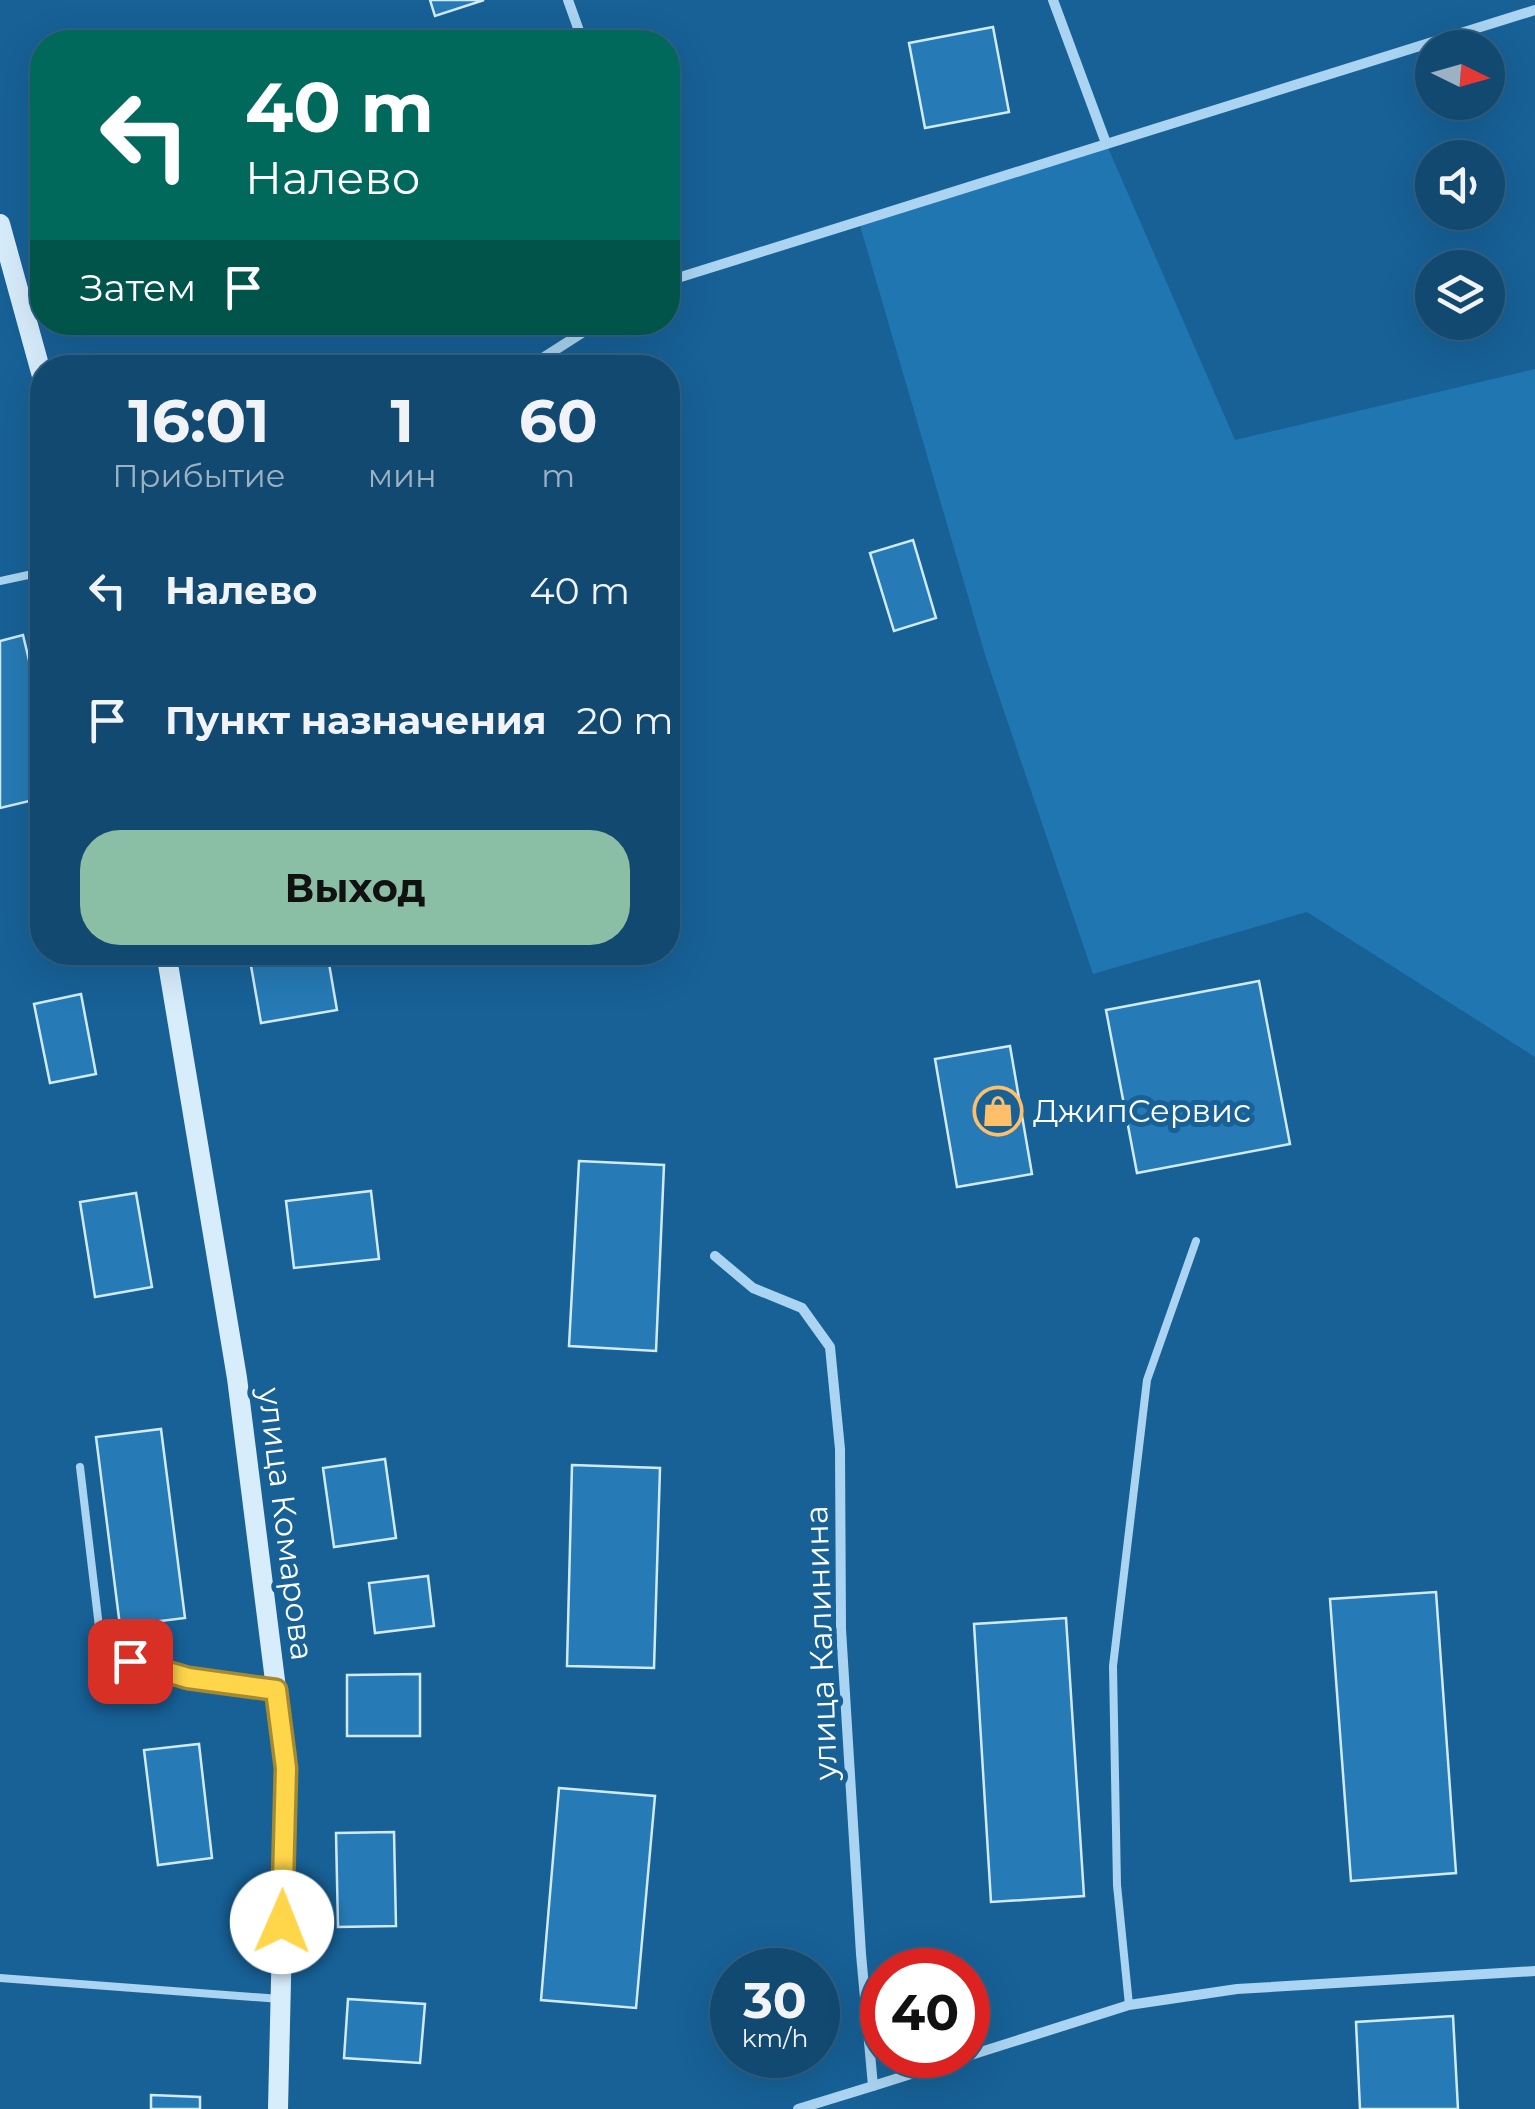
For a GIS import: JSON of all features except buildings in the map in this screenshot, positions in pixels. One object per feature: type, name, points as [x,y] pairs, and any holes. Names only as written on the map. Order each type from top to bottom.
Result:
[{"type":"street","points":[[568,0],[579,30]]},
{"type":"street","points":[[1053,0],[1106,144]]},
{"type":"street","points":[[680,276],[1529,11],[1519,0]]},
{"type":"street","points":[[0,224],[30,333]]},
{"type":"street","points":[[547,355],[579,335]]},
{"type":"street","name":"улица Комарова","points":[[168,965],[237,1378],[286,1768],[278,2109]]},
{"type":"street","name":"улица Калинина","points":[[715,1256],[754,1288],[802,1308],[830,1347],[840,1449],[841,1629],[860,1954],[873,2086]]},
{"type":"street","points":[[798,2109],[1130,2005],[1237,1989],[1535,1971]]},
{"type":"lane","points":[[0,581],[30,575]]},
{"type":"lane","points":[[1130,2005],[1117,1885],[1113,1666],[1147,1380],[1196,1241]]},
{"type":"lane","points":[[80,1467],[102,1652],[188,1678],[276,1690]]},
{"type":"lane","points":[[0,1978],[280,1999]]},
{"type":"shaded area","points":[[1106,143],[1235,440],[1535,369],[1535,1057],[1307,912],[1093,974],[986,658],[859,222]]},
{"type":"place","name":"ДжипСервис","points":[[998,1111]]},
{"type":"route","points":[[130,1661],[188,1678],[276,1690],[286,1768],[282,1922]]}]
